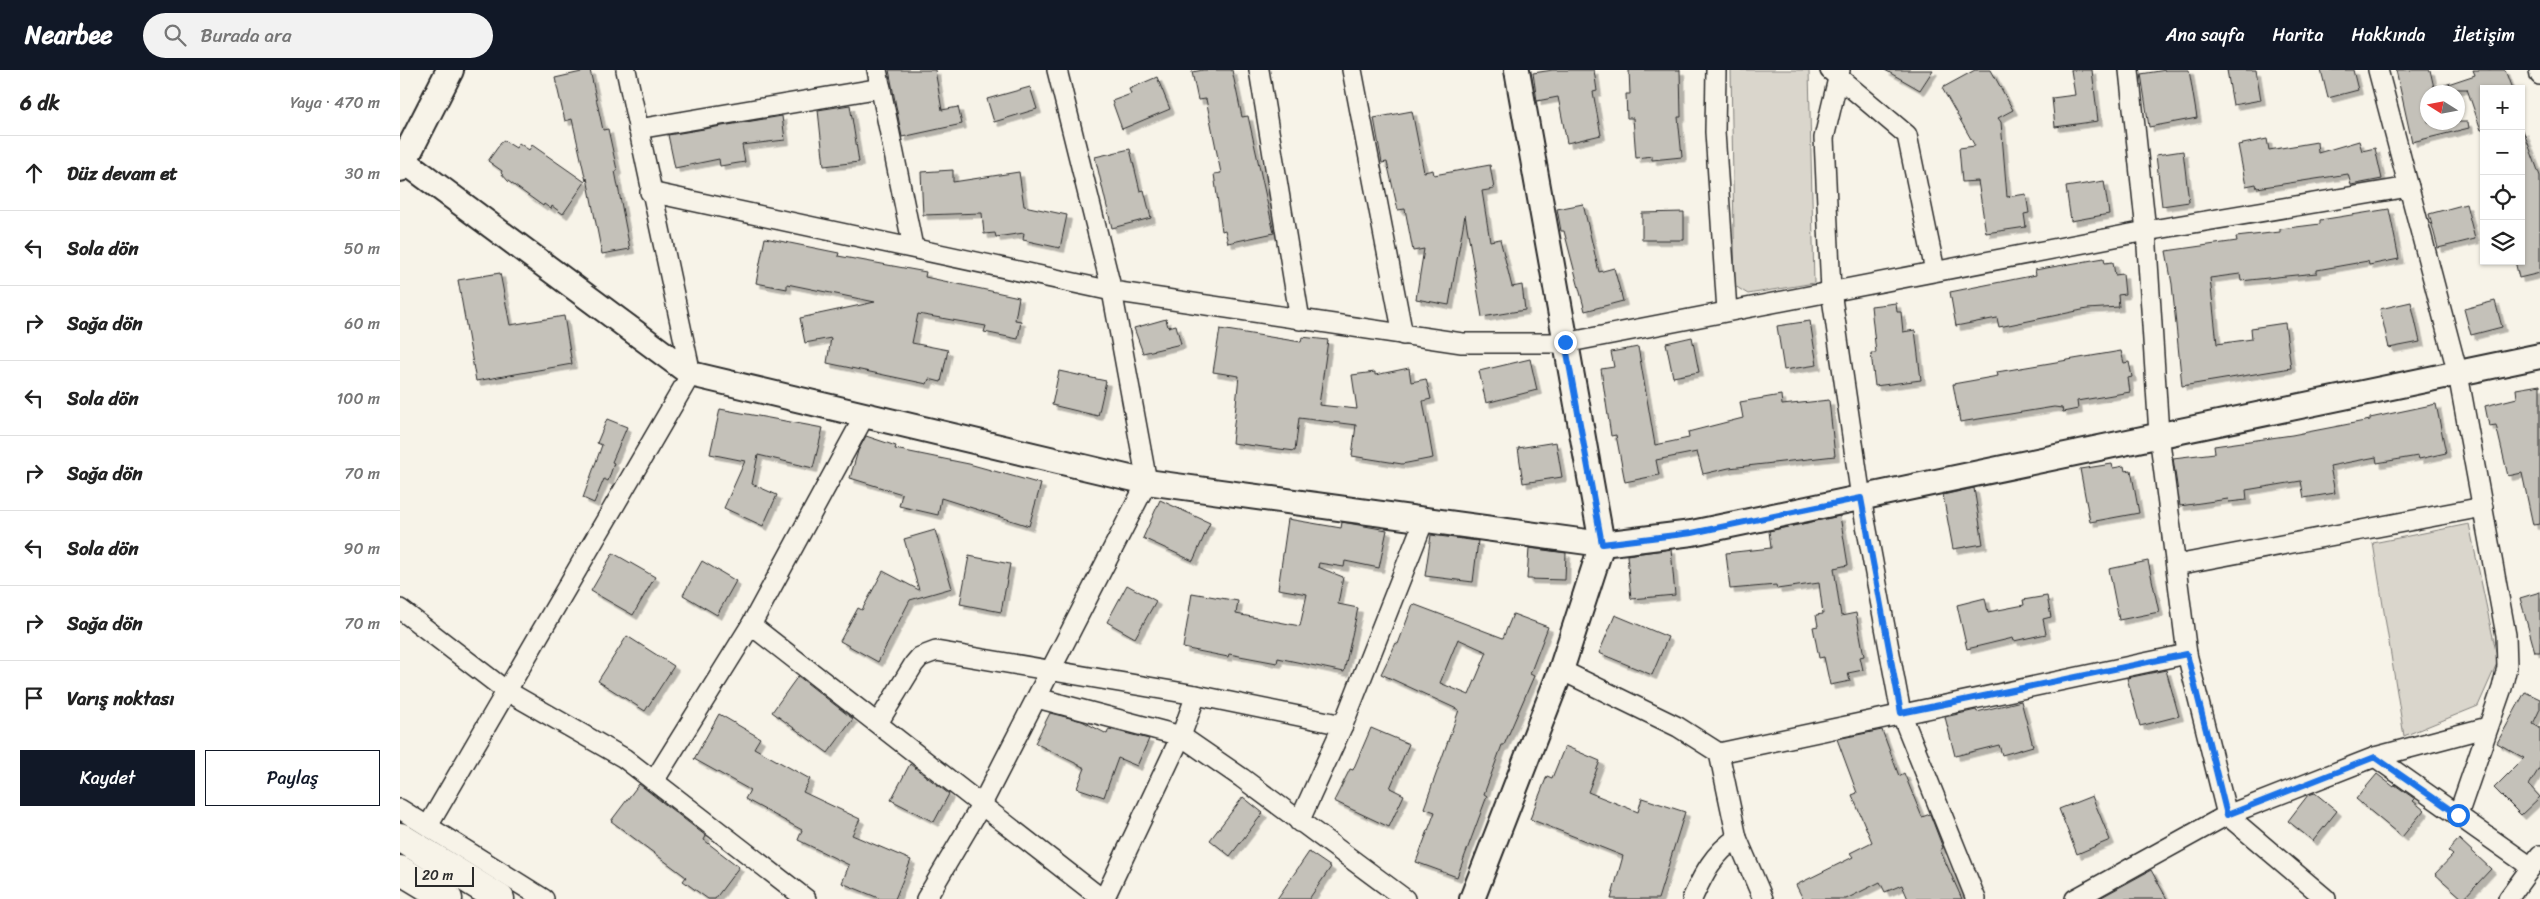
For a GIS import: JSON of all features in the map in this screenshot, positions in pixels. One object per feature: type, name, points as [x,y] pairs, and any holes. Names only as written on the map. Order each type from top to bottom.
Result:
[{"type":"highway","points":[[400,837],[500,899]]},
{"type":"highway","points":[[400,870],[448,899]]},
{"type":"main road","points":[[401,162],[450,70]]},
{"type":"street","points":[[428,826],[505,690],[691,374],[650,192],[626,70]]},
{"type":"street","points":[[926,899],[982,804],[1147,482],[1112,291],[1057,70]]},
{"type":"street","points":[[1259,70],[1300,320]]},
{"type":"street","points":[[1352,70],[1403,335]]},
{"type":"street","points":[[1472,899],[1561,670],[1602,544],[1517,70]]},
{"type":"street","points":[[1716,70],[1715,132],[1727,311]]},
{"type":"street","points":[[2129,70],[2146,231],[2159,434],[2187,654],[2227,815],[2326,899]]},
{"type":"street","points":[[2378,70],[2458,374],[2508,649],[2502,688],[2458,815]]},
{"type":"street","points":[[2538,70],[2540,75]]},
{"type":"street","points":[[1836,72],[1907,135],[1935,270]]},
{"type":"street","points":[[1836,72],[1824,138],[1831,291],[1861,498],[1901,713],[1976,899]]},
{"type":"street","points":[[638,129],[879,79],[913,247]]},
{"type":"street","points":[[401,162],[691,374],[1147,482],[1602,544],[1692,533],[2540,356]]},
{"type":"street","points":[[650,192],[1112,291],[1462,343],[1565,342],[2146,231],[2409,188]]},
{"type":"street","points":[[654,781],[751,625],[865,415]]},
{"type":"street","points":[[2176,565],[2483,507]]},
{"type":"street","points":[[1299,822],[1343,725],[1424,520]]},
{"type":"street","points":[[400,609],[505,690],[624,758],[806,899]]},
{"type":"street","points":[[751,625],[1103,899],[1181,736],[1196,695]]},
{"type":"street","points":[[878,723],[914,664],[926,654],[945,652],[1196,695],[1343,725]]},
{"type":"street","points":[[1561,670],[1678,727],[1719,753],[2187,654]]},
{"type":"street","points":[[1037,698],[1181,736],[1242,778],[1405,899]]},
{"type":"street","points":[[2075,899],[2227,815],[2375,757],[2488,727]]},
{"type":"street","points":[[1719,753],[1737,838],[1763,899]]},
{"type":"street","points":[[2375,757],[2458,815],[2536,861],[2508,899]]},
{"type":"street","points":[[400,809],[544,899]]},
{"type":"street","points":[[1692,899],[1710,861],[1725,846],[1737,838]]},
{"type":"shaded area","points":[[1731,70],[1809,70],[1814,283],[1748,294],[1735,286]]},
{"type":"shaded area","points":[[2469,524],[2498,661],[2478,706],[2404,736],[2373,543]]},
{"type":"building","points":[[590,70],[603,130],[608,129],[630,249],[602,254],[587,178],[586,181],[572,119],[565,121],[555,78]]},
{"type":"building","points":[[889,70],[935,70],[942,110],[958,107],[962,124],[902,137]]},
{"type":"building","points":[[1232,70],[1242,117],[1248,116],[1274,233],[1228,243],[1225,230],[1222,231],[1214,174],[1221,173],[1206,99],[1198,100],[1192,72]]},
{"type":"building","points":[[1553,70],[1594,70],[1597,91],[1593,92],[1601,135],[1567,143],[1558,97],[1537,101],[1533,73]]},
{"type":"building","points":[[1629,70],[1680,70],[1681,117],[1678,117],[1682,157],[1652,160],[1652,156],[1636,158],[1633,118],[1627,118],[1626,94],[1630,94]]},
{"type":"building","points":[[1885,70],[1933,70],[1920,90]]},
{"type":"building","points":[[1975,70],[1991,70],[2013,110],[1998,118],[2001,122],[2007,197],[2026,194],[2029,213],[2024,214],[2026,227],[1986,233],[1978,181],[1962,182],[1959,148],[1975,146],[1942,88]]},
{"type":"building","points":[[2071,70],[2092,70],[2098,121],[2055,127],[2052,98],[2075,95]]},
{"type":"building","points":[[2166,70],[2189,70],[2197,118],[2149,127],[2141,74]]},
{"type":"building","points":[[2227,70],[2256,70],[2261,100],[2233,105]]},
{"type":"building","points":[[2321,70],[2353,70],[2358,90],[2328,98]]},
{"type":"building","points":[[2396,70],[2430,70],[2433,85],[2420,85],[2420,130],[2461,130],[2412,142]]},
{"type":"building","points":[[2473,70],[2505,70],[2511,85],[2480,85],[2480,127],[2465,85],[2445,85],[2475,75]]},
{"type":"building","points":[[1157,77],[1170,109],[1122,129],[1112,101],[1131,94],[1129,89]]},
{"type":"building","points":[[1030,87],[1037,109],[994,122],[987,99]]},
{"type":"building","points":[[850,105],[859,162],[824,166],[818,110]]},
{"type":"building","points":[[1412,111],[1424,172],[1433,170],[1434,175],[1490,165],[1494,189],[1482,191],[1490,241],[1500,239],[1512,287],[1522,285],[1525,310],[1482,317],[1465,215],[1449,305],[1416,299],[1424,249],[1413,251],[1405,209],[1398,210],[1387,162],[1382,163],[1374,118]]},
{"type":"building","points":[[782,116],[785,140],[742,145],[745,162],[720,166],[719,159],[675,168],[668,135]]},
{"type":"building","points":[[2465,122],[2468,122],[2469,128],[2465,129]]},
{"type":"building","points":[[2525,135],[2540,176],[2540,273],[2519,278],[2516,265],[2525,265]]},
{"type":"building","points":[[2267,139],[2269,150],[2317,142],[2318,153],[2359,141],[2362,151],[2375,148],[2382,179],[2351,185],[2348,174],[2257,188],[2256,184],[2246,186],[2238,145]]},
{"type":"building","points":[[503,140],[516,148],[519,143],[529,150],[532,145],[585,182],[563,214],[552,206],[551,209],[544,204],[543,206],[508,181],[501,173],[502,171],[488,161]]},
{"type":"building","points":[[1130,149],[1140,191],[1144,190],[1151,218],[1112,228],[1095,157]]},
{"type":"building","points":[[2183,151],[2189,202],[2162,206],[2156,155]]},
{"type":"building","points":[[953,170],[953,182],[1019,172],[1024,206],[1067,215],[1060,248],[1023,240],[1024,233],[996,237],[995,233],[984,234],[982,213],[923,215],[921,172]]},
{"type":"building","points":[[2104,181],[2109,214],[2071,221],[2066,187]]},
{"type":"building","points":[[1583,204],[1599,272],[1614,268],[1623,301],[1585,311],[1564,231],[1561,231],[1557,209]]},
{"type":"building","points":[[2466,204],[2475,239],[2438,248],[2429,214]]},
{"type":"building","points":[[2389,209],[2399,259],[2369,265],[2368,261],[2317,270],[2317,273],[2241,281],[2240,274],[2210,278],[2217,344],[2252,339],[2251,328],[2285,323],[2291,368],[2182,386],[2172,284],[2166,251],[2237,241],[2236,237],[2280,232],[2280,229],[2320,224],[2320,220]]},
{"type":"building","points":[[1684,212],[1684,240],[1642,240],[1642,213]]},
{"type":"building","points":[[765,238],[839,253],[838,256],[926,272],[925,277],[1019,297],[1015,320],[1021,321],[1018,339],[984,332],[986,326],[918,314],[912,343],[948,350],[941,382],[929,379],[927,384],[827,363],[831,338],[805,343],[800,318],[875,302],[787,284],[787,289],[756,283]]},
{"type":"building","points":[[2104,258],[2105,263],[2113,262],[2115,275],[2123,274],[2125,294],[2118,295],[2119,307],[2087,309],[1999,327],[1997,318],[1956,326],[1950,292],[2036,275],[2035,270]]},
{"type":"building","points":[[500,273],[510,325],[564,316],[572,364],[476,381],[458,280]]},
{"type":"building","points":[[2495,301],[2502,327],[2471,335],[2464,309]]},
{"type":"building","points":[[2411,302],[2420,342],[2389,348],[2380,309]]},
{"type":"building","points":[[1896,303],[1897,312],[1901,312],[1903,332],[1915,330],[1921,380],[1875,386],[1871,353],[1876,353],[1871,306]]},
{"type":"building","points":[[1166,319],[1168,327],[1176,325],[1181,344],[1143,353],[1134,328]]},
{"type":"building","points":[[1810,321],[1817,365],[1784,370],[1777,326]]},
{"type":"building","points":[[1220,329],[1301,342],[1302,337],[1328,340],[1319,405],[1357,409],[1352,375],[1375,372],[1375,375],[1409,368],[1411,382],[1426,379],[1431,399],[1423,401],[1433,458],[1402,464],[1352,456],[1356,425],[1299,418],[1295,451],[1232,443],[1239,376],[1213,372]]},
{"type":"building","points":[[1692,337],[1699,372],[1673,377],[1666,343]]},
{"type":"building","points":[[1638,347],[1655,445],[1689,438],[1688,432],[1743,418],[1740,402],[1781,395],[1782,405],[1829,400],[1835,456],[1729,468],[1703,474],[1697,452],[1656,460],[1659,475],[1625,482],[1616,435],[1611,436],[1601,369],[1614,367],[1611,352]]},
{"type":"building","points":[[2121,351],[2124,363],[2129,362],[2132,377],[2128,378],[2130,392],[2077,401],[2078,409],[2063,412],[2062,408],[2054,407],[1960,422],[1953,384],[1998,376],[1997,372]]},
{"type":"building","points":[[1530,359],[1537,390],[1486,403],[1479,371]]},
{"type":"building","points":[[1059,371],[1106,381],[1098,416],[1052,405]]},
{"type":"building","points":[[2540,385],[2540,524],[2533,525],[2522,473],[2508,476],[2496,425],[2489,426],[2485,406],[2517,398],[2516,389]]},
{"type":"building","points":[[2436,404],[2446,453],[2419,459],[2418,456],[2377,463],[2376,457],[2330,466],[2335,493],[2304,498],[2301,481],[2246,490],[2247,500],[2229,502],[2228,499],[2180,506],[2173,458],[2215,453],[2214,446],[2292,435],[2370,420],[2370,418]]},
{"type":"building","points":[[720,409],[823,428],[813,468],[758,455],[752,484],[777,495],[763,526],[724,508],[745,461],[710,454]]},
{"type":"building","points":[[607,419],[627,427],[612,462],[614,463],[608,481],[604,479],[594,503],[583,498],[602,445],[597,443]]},
{"type":"building","points":[[866,436],[896,446],[895,449],[969,464],[1041,484],[1029,526],[941,498],[938,515],[899,506],[902,494],[850,478],[858,451]]},
{"type":"building","points":[[1556,442],[1562,477],[1523,483],[1518,448]]},
{"type":"building","points":[[2112,464],[2113,468],[2124,466],[2125,471],[2131,470],[2139,513],[2090,522],[2080,469]]},
{"type":"building","points":[[1974,488],[1983,544],[1953,549],[1943,495]]},
{"type":"building","points":[[1160,500],[1210,523],[1193,561],[1143,538]]},
{"type":"building","points":[[1840,516],[1848,565],[1834,568],[1841,616],[1856,613],[1864,656],[1860,657],[1863,670],[1848,673],[1850,681],[1830,685],[1824,657],[1819,658],[1813,627],[1818,626],[1816,615],[1823,614],[1819,583],[1777,589],[1776,585],[1730,589],[1726,553],[1771,548],[1769,531]]},
{"type":"building","points":[[1288,519],[1341,528],[1342,522],[1387,530],[1379,568],[1345,561],[1344,567],[1319,563],[1318,567],[1343,577],[1338,604],[1358,608],[1344,672],[1278,658],[1277,663],[1229,654],[1228,657],[1183,648],[1192,593],[1238,601],[1236,614],[1300,626],[1307,594],[1278,589]]},
{"type":"building","points":[[935,530],[952,588],[910,600],[878,662],[840,641],[858,608],[862,610],[883,571],[919,590],[904,539]]},
{"type":"building","points":[[1431,535],[1478,541],[1473,582],[1425,576]]},
{"type":"building","points":[[1529,548],[1566,553],[1565,580],[1527,579]]},
{"type":"building","points":[[1671,549],[1675,595],[1631,599],[1627,555]]},
{"type":"building","points":[[613,553],[655,577],[633,615],[591,591]]},
{"type":"building","points":[[969,556],[1010,564],[1001,612],[960,604]]},
{"type":"building","points":[[702,561],[736,581],[717,615],[683,595]]},
{"type":"building","points":[[2148,561],[2159,612],[2119,620],[2109,569]]},
{"type":"building","points":[[1127,585],[1156,601],[1135,638],[1107,622]]},
{"type":"building","points":[[2540,592],[2540,652],[2535,652],[2520,598]]},
{"type":"building","points":[[2047,596],[2051,617],[2043,619],[2046,634],[2014,641],[2013,638],[1967,649],[1957,605],[1985,598],[1988,612],[2024,605],[2023,600]]},
{"type":"building","points":[[1413,604],[1503,638],[1513,614],[1548,627],[1530,674],[1534,676],[1504,745],[1502,745],[1484,794],[1487,796],[1457,877],[1416,862],[1435,812],[1424,808],[1459,710],[1381,674],[1396,643],[1398,644]],"holes":[[[1458,639],[1487,652],[1469,695],[1440,683]]]},
{"type":"building","points":[[1615,615],[1668,637],[1652,675],[1599,653]]},
{"type":"building","points":[[627,636],[674,666],[645,711],[598,681]]},
{"type":"building","points":[[2166,670],[2179,716],[2140,726],[2127,678]]},
{"type":"building","points":[[798,676],[853,719],[828,753],[772,712]]},
{"type":"building","points":[[2525,692],[2540,699],[2540,709],[2533,724],[2540,728],[2540,767],[2529,785],[2540,797],[2521,815],[2494,788],[2524,758],[2497,743]]},
{"type":"building","points":[[2021,701],[2033,746],[2002,755],[1999,745],[1955,756],[1945,717],[1976,710],[1977,712]]},
{"type":"building","points":[[1050,713],[1082,721],[1107,734],[1109,729],[1149,739],[1137,766],[1118,758],[1104,797],[1077,788],[1085,768],[1035,743]]},
{"type":"building","points":[[719,714],[760,738],[754,748],[810,779],[803,792],[860,819],[852,835],[911,860],[895,899],[881,899],[842,883],[849,865],[798,840],[802,830],[745,799],[750,790],[694,759]]},
{"type":"building","points":[[1371,728],[1409,744],[1390,788],[1404,795],[1389,827],[1334,801],[1350,769],[1353,770]]},
{"type":"building","points":[[1882,730],[1899,776],[1904,773],[1922,817],[1930,814],[1943,848],[1940,850],[1962,899],[1908,899],[1902,885],[1885,892],[1880,882],[1846,899],[1803,899],[1796,885],[1853,857],[1850,853],[1872,842],[1852,795],[1857,793],[1837,739]]},
{"type":"building","points":[[1565,746],[1600,761],[1588,792],[1638,812],[1642,798],[1685,812],[1658,899],[1611,899],[1623,856],[1530,819],[1547,776],[1552,778]]},
{"type":"building","points":[[910,764],[949,794],[934,822],[891,800]]},
{"type":"building","points":[[2377,774],[2394,787],[2395,785],[2415,799],[2413,801],[2424,810],[2402,837],[2356,799]]},
{"type":"building","points":[[639,784],[706,836],[704,840],[739,867],[715,899],[708,899],[683,881],[686,877],[611,821]]},
{"type":"building","points":[[2315,793],[2337,811],[2313,841],[2288,821],[2308,795]]},
{"type":"building","points":[[2092,796],[2110,840],[2077,854],[2059,809]]},
{"type":"building","points":[[1243,797],[1263,813],[1230,856],[1210,840]]},
{"type":"building","points":[[2459,839],[2491,869],[2463,899],[2435,874],[2453,855],[2448,851]]},
{"type":"building","points":[[1309,852],[1331,867],[1309,899],[1277,899]]},
{"type":"building","points":[[2151,870],[2167,899],[2098,899]]},
{"type":"route","points":[[1565,342],[1602,544],[1692,533],[1861,498],[1901,713],[2187,654],[2227,815],[2375,757],[2458,815]]}]
